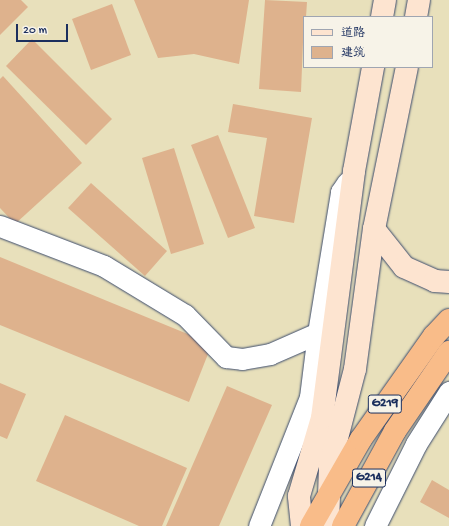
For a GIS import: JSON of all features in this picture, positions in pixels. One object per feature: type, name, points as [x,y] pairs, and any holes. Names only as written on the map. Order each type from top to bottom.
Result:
[{"type":"highway","name":"G219","points":[[329,493],[361,439],[388,399],[434,336],[449,320]]},
{"type":"highway","name":"G219","points":[[395,430],[449,352]]},
{"type":"highway","name":"G214","points":[[343,526],[395,430]]},
{"type":"highway","points":[[311,526],[329,493]]},
{"type":"street","points":[[382,16],[385,0]]},
{"type":"street","points":[[416,16],[419,0]]},
{"type":"street","points":[[302,526],[299,496],[322,418],[354,171],[372,68]]},
{"type":"street","points":[[328,526],[330,465],[355,369],[374,229],[407,68]]},
{"type":"street","points":[[259,526],[310,397],[318,333],[341,192],[354,171]]},
{"type":"street","points":[[0,226],[104,266],[185,315],[226,357],[242,358],[270,354],[318,333]]},
{"type":"street","points":[[374,229],[404,267],[435,281],[449,282]]},
{"type":"street","points":[[375,526],[416,444],[449,392]]},
{"type":"building","points":[[0,0],[21,0],[28,7],[0,35]]},
{"type":"building","points":[[134,0],[249,0],[239,64],[194,54],[158,58]]},
{"type":"building","points":[[265,0],[307,2],[306,16],[303,16],[301,92],[259,89]]},
{"type":"building","points":[[112,4],[131,55],[91,70],[72,19]]},
{"type":"building","points":[[32,39],[112,119],[86,145],[6,66]]},
{"type":"building","points":[[3,76],[82,163],[15,224],[0,208],[0,79]]},
{"type":"building","points":[[233,104],[312,118],[294,223],[254,216],[267,138],[228,132]]},
{"type":"building","points":[[218,135],[255,228],[228,238],[191,145]]},
{"type":"building","points":[[174,148],[204,244],[171,254],[142,158]]},
{"type":"building","points":[[91,183],[167,251],[145,276],[68,208]]},
{"type":"building","points":[[0,257],[212,344],[189,402],[0,325]]},
{"type":"building","points":[[0,383],[26,394],[7,439],[0,436]]},
{"type":"building","points":[[227,386],[272,405],[219,526],[166,526]]},
{"type":"building","points":[[65,415],[187,468],[162,526],[139,526],[36,481]]},
{"type":"building","points":[[432,480],[449,490],[449,518],[420,502]]}]
